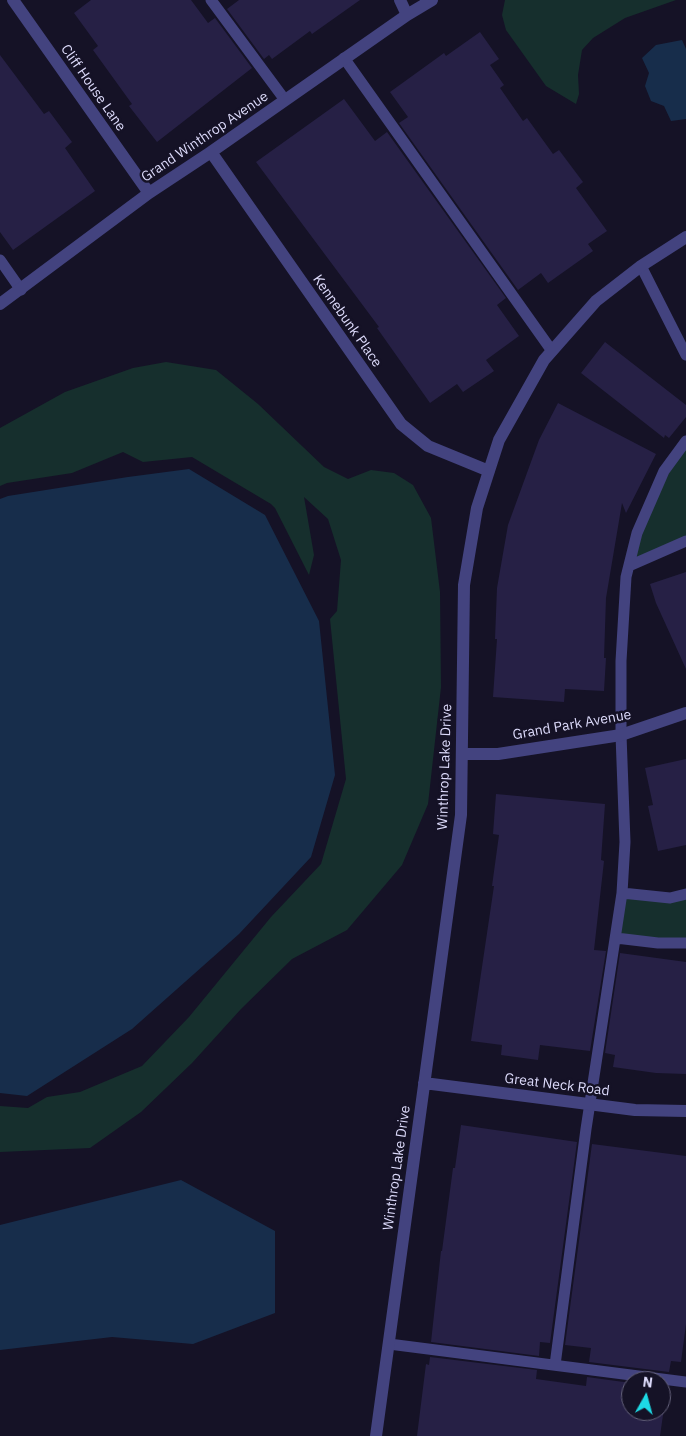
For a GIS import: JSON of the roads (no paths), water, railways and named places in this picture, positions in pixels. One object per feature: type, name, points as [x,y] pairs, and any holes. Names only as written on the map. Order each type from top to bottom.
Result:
[{"type":"street","name":"Cliff House Lane","points":[[13,0],[149,193]]},
{"type":"street","points":[[400,0],[407,15]]},
{"type":"street","name":"Grand Winthrop Avenue","points":[[0,304],[149,193],[407,15],[432,0]]},
{"type":"street","name":"Kennebunk Place","points":[[211,152],[401,424],[428,446],[489,471]]},
{"type":"street","name":"Winthrop Lake Drive","points":[[376,1436],[461,815],[464,585],[477,508],[499,440],[544,360],[596,302],[641,266],[686,237]]},
{"type":"street","name":"Grand Park Avenue","points":[[462,754],[498,754],[621,734],[686,713]]},
{"type":"street","name":"Great Neck Road","points":[[424,1083],[635,1110],[686,1111]]},
{"type":"lane","points":[[212,0],[284,100]]},
{"type":"lane","points":[[344,58],[552,352]]},
{"type":"lane","points":[[0,260],[21,290]]},
{"type":"lane","points":[[641,266],[686,355]]},
{"type":"lane","points":[[555,1365],[590,1104],[622,893],[626,842],[621,734],[621,661],[626,577],[637,533],[664,471],[686,441]]},
{"type":"lane","points":[[629,566],[686,541]]},
{"type":"lane","points":[[622,893],[670,898],[686,894]]},
{"type":"lane","points":[[616,938],[658,943],[686,943]]},
{"type":"lane","points":[[389,1344],[686,1382]]},
{"type":"water","points":[[682,40],[686,49],[686,119],[671,121],[664,106],[651,101],[645,86],[649,73],[642,58],[656,45]]},
{"type":"water","points":[[189,469],[265,515],[319,621],[335,775],[311,857],[239,934],[132,1029],[27,1096],[0,1093],[0,499],[8,496]]},
{"type":"water","points":[[181,1180],[275,1231],[275,1313],[193,1344],[112,1337],[0,1350],[0,1225]]}]
